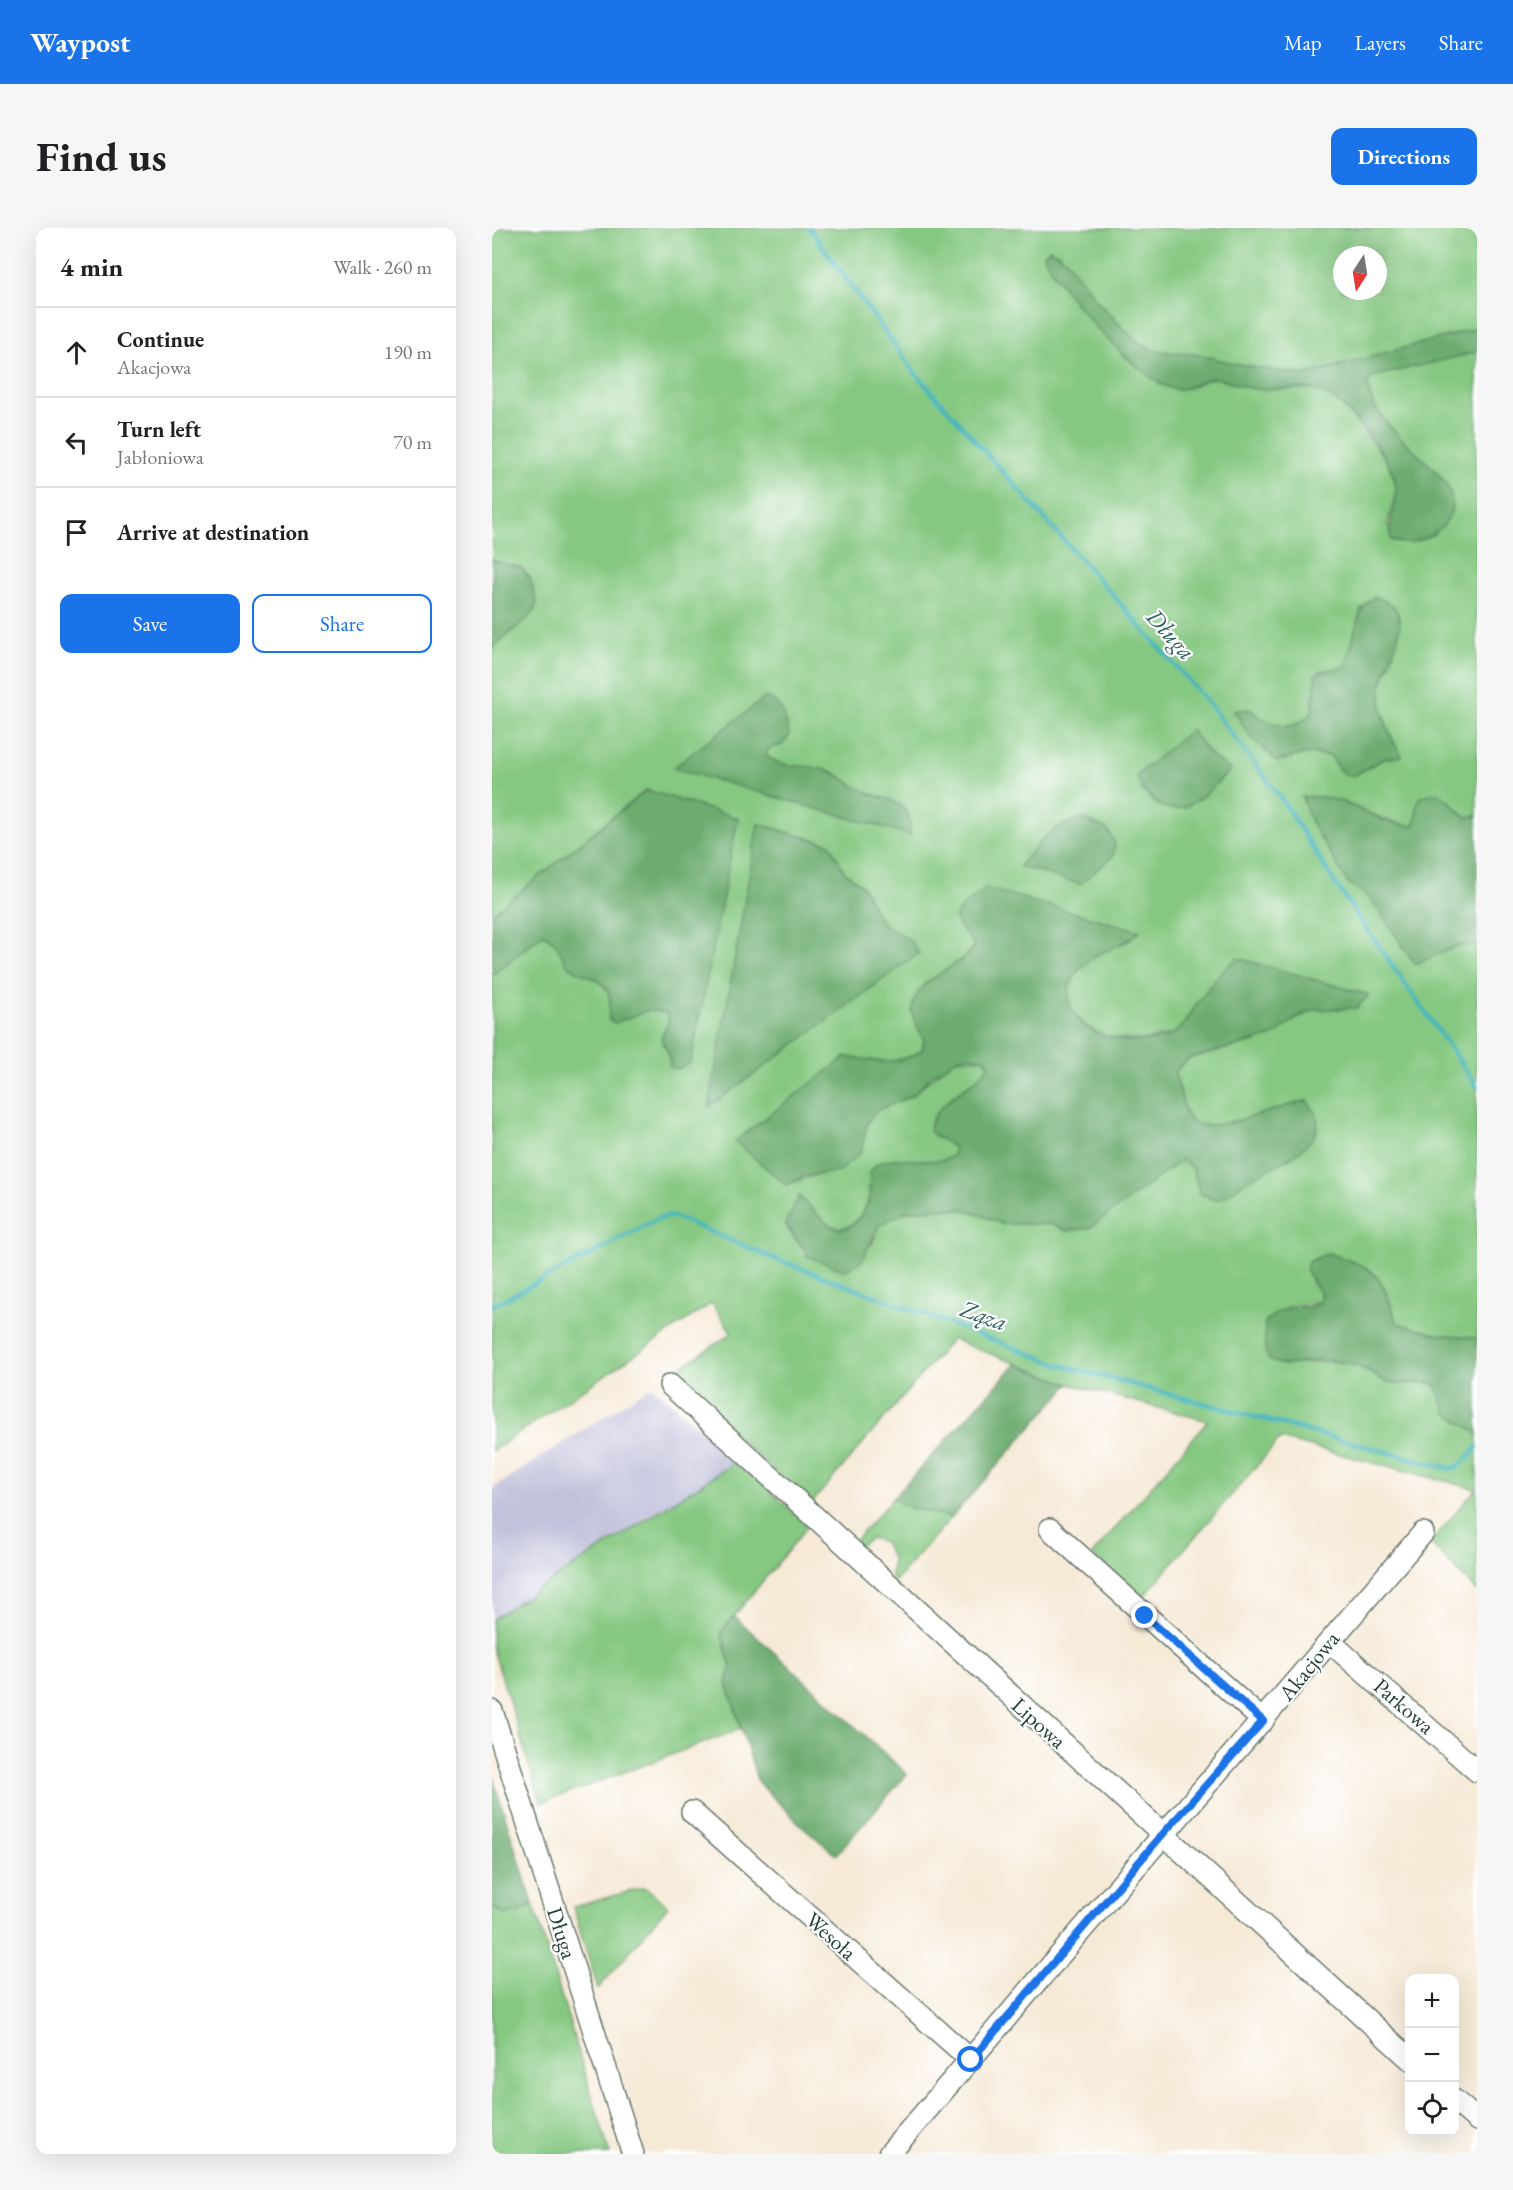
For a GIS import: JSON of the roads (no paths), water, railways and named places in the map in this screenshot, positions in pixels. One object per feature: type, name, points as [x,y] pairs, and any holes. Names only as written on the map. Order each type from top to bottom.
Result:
[{"type":"street","name":"Lipowa","points":[[670,1385],[1405,2054]]},
{"type":"street","points":[[1050,1529],[1263,1721]]},
{"type":"street","name":"Akacjowa","points":[[889,2154],[1162,1835],[1263,1721],[1330,1642],[1350,1614],[1423,1533]]},
{"type":"street","name":"Parkowa","points":[[1330,1642],[1477,1771]]},
{"type":"street","name":"Długa","points":[[492,1711],[633,2154]]},
{"type":"street","name":"Wesoła","points":[[692,1812],[971,2060]]},
{"type":"street","points":[[1459,2104],[1477,2120]]},
{"type":"waterway","name":"Długa","points":[[809,228],[916,374],[1206,700],[1278,794],[1341,892],[1477,1086]]},
{"type":"waterway","name":"Ząza","points":[[492,1306],[659,1218],[673,1216],[768,1256],[1060,1365],[1451,1469],[1463,1463],[1477,1447]]}]
